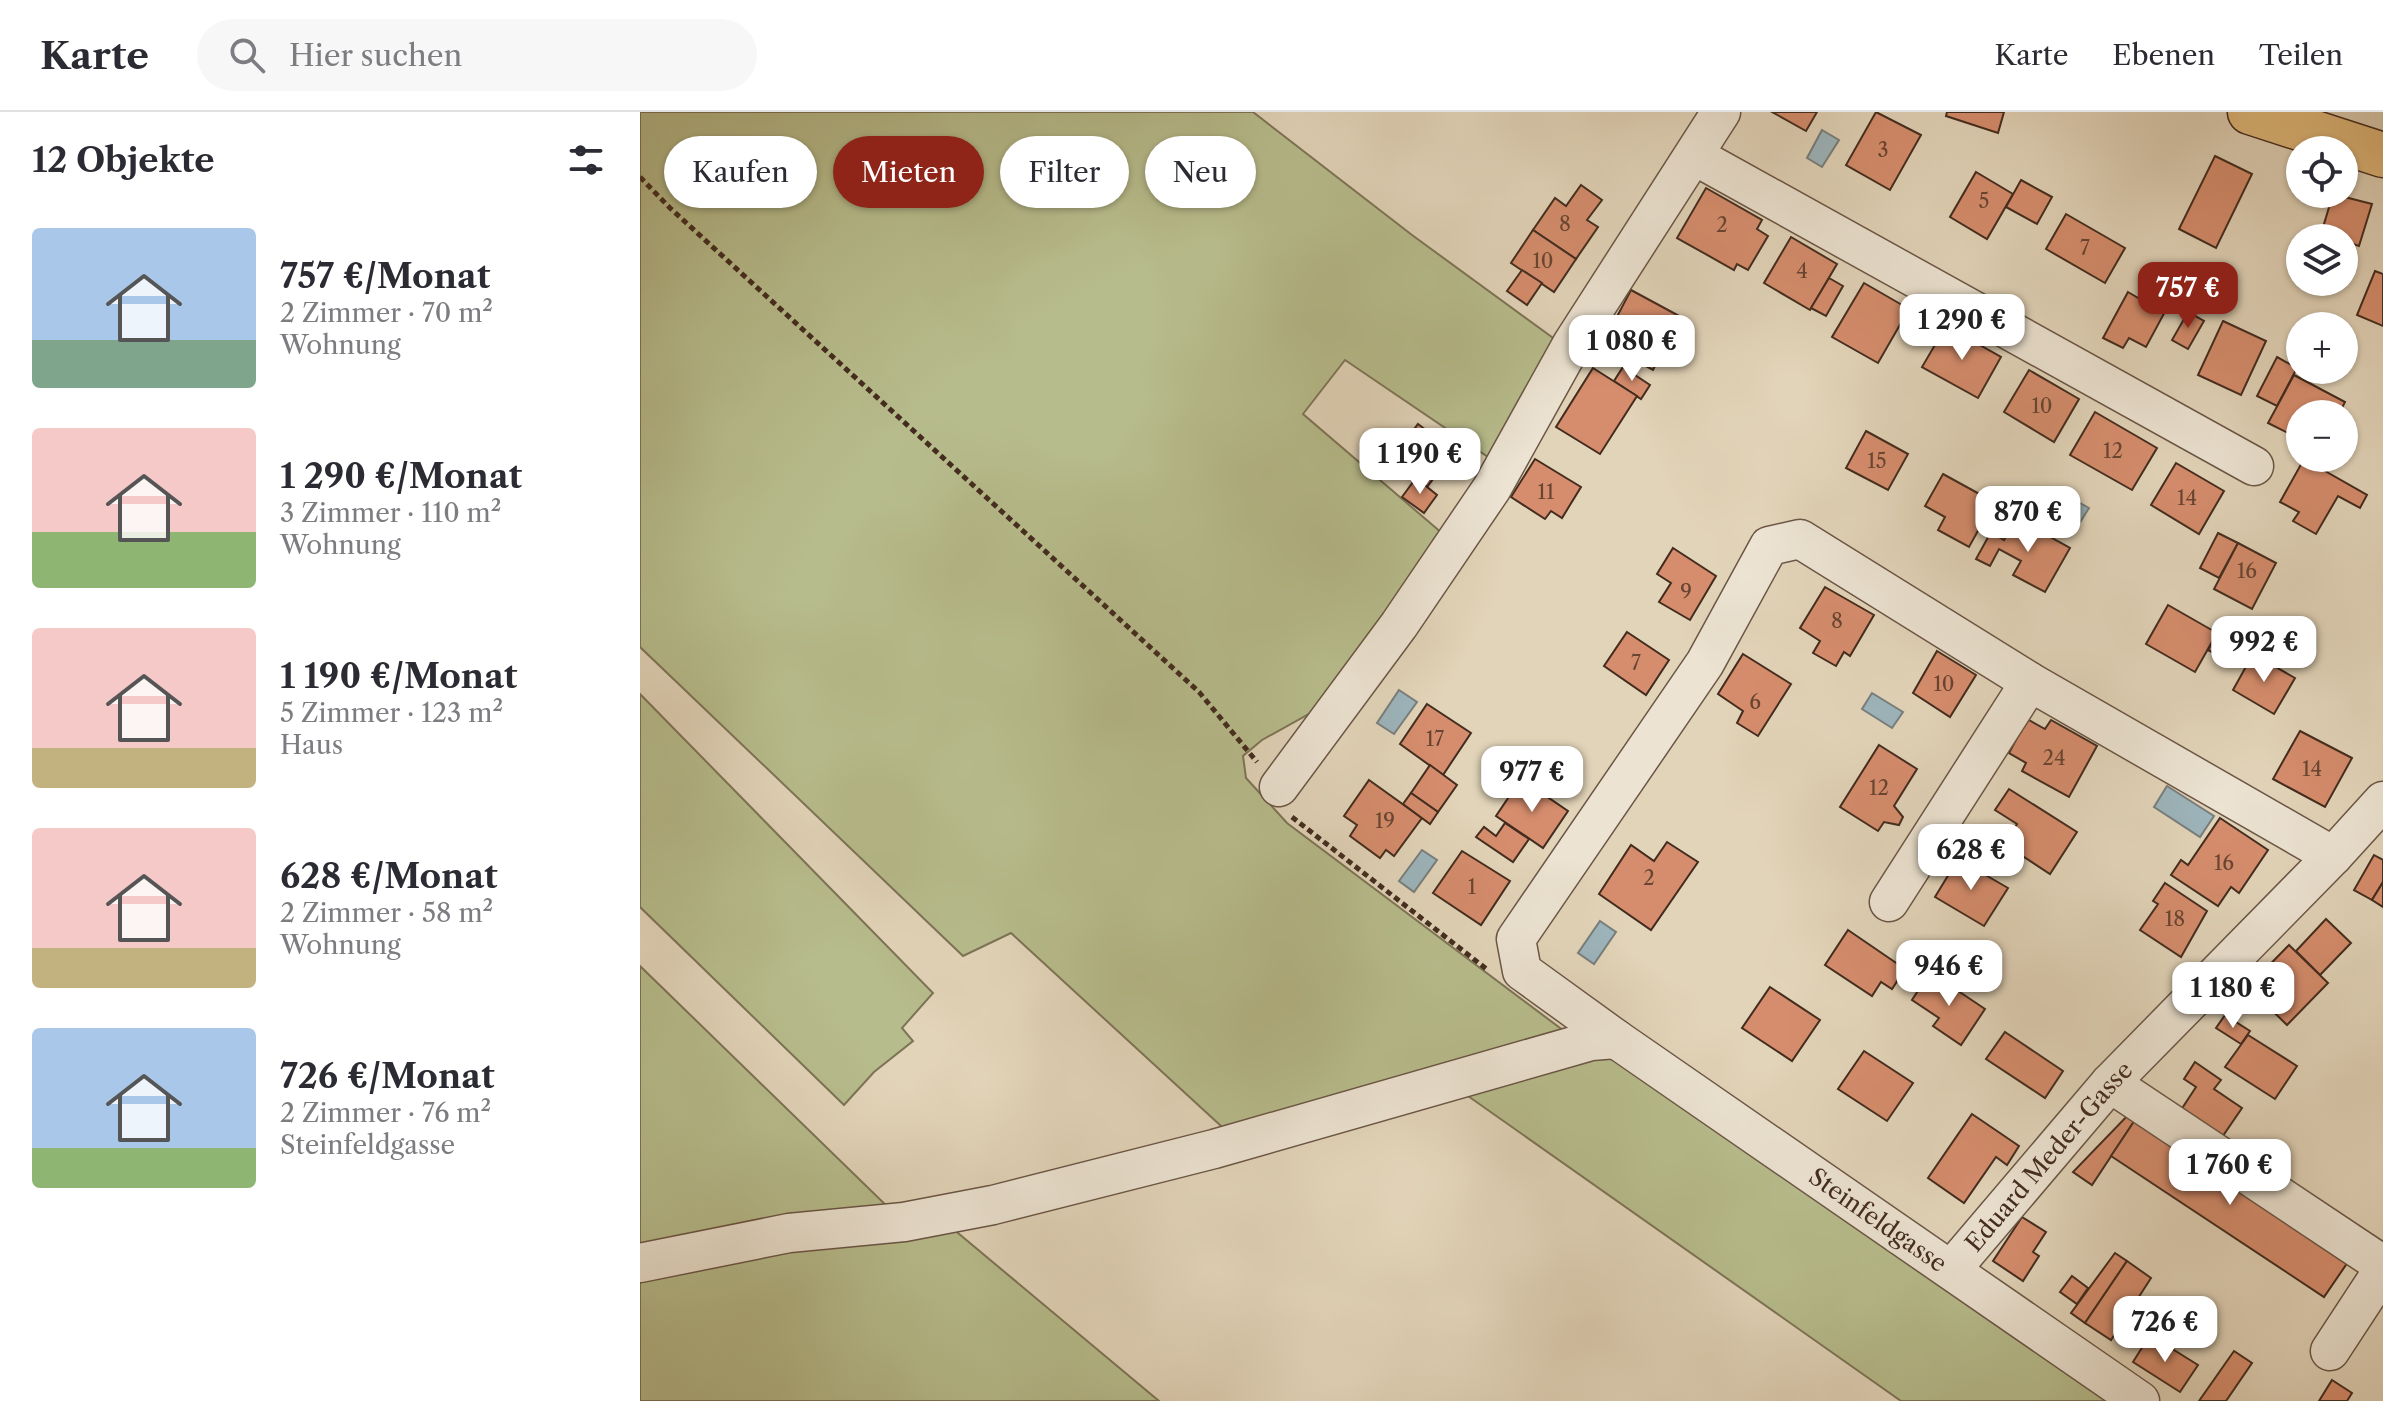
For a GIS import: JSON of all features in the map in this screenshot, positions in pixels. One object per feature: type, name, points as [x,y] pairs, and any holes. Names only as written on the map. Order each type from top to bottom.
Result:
[{"type":"main road","points":[[2250,112],[2383,155]]},
{"type":"street","points":[[1279,787],[1399,625],[1492,488],[1572,344],[1721,112]]},
{"type":"street","points":[[1695,156],[2254,466]]},
{"type":"street","name":"Steinfeldgasse","points":[[2140,1401],[1522,971],[1516,939],[1705,663],[1769,546],[1800,539],[2030,682],[2333,856]]},
{"type":"street","points":[[1889,902],[2030,682]]},
{"type":"street","name":"Eduard Meder-Gasse","points":[[1951,1270],[2110,1083],[2333,856],[2376,821]]},
{"type":"street","points":[[640,1263],[789,1233],[904,1222],[993,1205],[1214,1149],[1591,1041],[1616,1039]]},
{"type":"street","points":[[2110,1083],[2383,1268],[2330,1351]]},
{"type":"path","points":[[640,177],[670,208],[1199,692],[1279,787],[1292,818],[1490,972]]},
{"type":"green space","points":[[640,112],[1253,112],[1412,235],[1560,343],[1491,459],[1345,360],[1303,414],[1450,540],[1386,671],[1262,740],[1243,756],[1246,778],[1287,823],[1588,1049],[1647,1075],[2117,1401],[1901,1401],[1458,1089],[1241,1146],[1011,933],[963,956],[640,647]]},
{"type":"green space","points":[[640,694],[933,993],[902,1028],[913,1041],[874,1072],[844,1105],[640,907]]},
{"type":"green space","points":[[640,966],[892,1211],[640,1254]]},
{"type":"green space","points":[[946,1223],[1159,1401],[640,1401],[640,1267]]},
{"type":"water","points":[[1822,130],[1839,140],[1822,167],[1807,158]]},
{"type":"water","points":[[2062,493],[2089,508],[2079,524],[2053,509]]},
{"type":"water","points":[[1399,690],[1417,702],[1394,734],[1377,723]]},
{"type":"water","points":[[1872,693],[1903,712],[1892,728],[1862,709]]},
{"type":"water","points":[[2167,786],[2214,816],[2200,837],[2154,807]]},
{"type":"water","points":[[1422,850],[1437,860],[1414,892],[1399,881]]},
{"type":"water","points":[[1600,921],[1616,932],[1594,964],[1578,953]]},
{"type":"building","points":[[1772,112],[1817,112],[1806,131]]},
{"type":"building","points":[[1876,112],[1921,135],[1890,190],[1846,165]]},
{"type":"building","points":[[1947,112],[2004,112],[1998,133],[1946,116]]},
{"type":"building","points":[[2215,156],[2252,174],[2216,248],[2179,229]]},
{"type":"building","points":[[1976,172],[2013,194],[1987,239],[1950,217]]},
{"type":"building","points":[[2021,180],[2052,197],[2037,224],[2006,207]]},
{"type":"building","points":[[1581,185],[1602,200],[1587,220],[1598,227],[1576,259],[1533,230],[1555,198],[1566,206]]},
{"type":"building","points":[[1706,188],[1762,220],[1757,229],[1768,236],[1748,270],[1737,264],[1734,270],[1677,238]]},
{"type":"building","points":[[2358,200],[2372,204],[2359,246],[2358,224],[2324,224],[2329,208],[2358,208]]},
{"type":"building","points":[[2066,214],[2125,248],[2105,283],[2046,249]]},
{"type":"building","points":[[1533,230],[1576,259],[1554,292],[1511,263]]},
{"type":"building","points":[[1791,237],[1837,264],[1810,310],[1764,283]]},
{"type":"building","points":[[1522,270],[1542,283],[1527,305],[1507,291]]},
{"type":"building","points":[[2375,271],[2383,274],[2383,326],[2358,315]]},
{"type":"building","points":[[1829,278],[1843,286],[1826,316],[1811,308]]},
{"type":"building","points":[[1864,283],[1909,309],[1878,363],[1832,337]]},
{"type":"building","points":[[1631,290],[1681,317],[1653,370],[1603,343]]},
{"type":"building","points":[[2128,292],[2145,302],[2148,297],[2167,308],[2146,347],[2129,338],[2123,348],[2103,338]]},
{"type":"building","points":[[2188,312],[2204,321],[2188,349],[2172,340]]},
{"type":"building","points":[[2223,321],[2266,341],[2241,395],[2198,375]]},
{"type":"building","points":[[1946,326],[2001,357],[1978,398],[1922,367]]},
{"type":"building","points":[[2277,357],[2286,362],[2286,384],[2289,384],[2277,406],[2257,396]]},
{"type":"building","points":[[1623,367],[1650,385],[1641,399],[1614,381]]},
{"type":"building","points":[[1593,368],[1637,396],[1600,454],[1556,427]]},
{"type":"building","points":[[2029,370],[2079,399],[2054,442],[2004,412]]},
{"type":"building","points":[[2289,384],[2311,384],[2341,400],[2286,400],[2286,432],[2268,423]]},
{"type":"building","points":[[2095,412],[2157,448],[2132,490],[2070,455]]},
{"type":"building","points":[[1418,424],[1454,451],[1427,487],[1391,460]]},
{"type":"building","points":[[1866,431],[1908,454],[1888,490],[1846,468]]},
{"type":"building","points":[[1535,459],[1581,487],[1562,518],[1551,511],[1545,519],[1511,497]]},
{"type":"building","points":[[2176,463],[2224,491],[2199,534],[2151,505]]},
{"type":"building","points":[[2297,472],[2327,472],[2367,495],[2360,508],[2338,496],[2316,534],[2293,521],[2299,512],[2280,502]]},
{"type":"building","points":[[1943,474],[1994,502],[1969,547],[1938,530],[1945,517],[1925,506]]},
{"type":"building","points":[[1416,478],[1437,495],[1424,513],[1402,497]]},
{"type":"building","points":[[2016,518],[2070,548],[2045,592],[2013,575],[2021,561],[1999,549],[1990,566],[1976,559],[1991,532],[2004,540]]},
{"type":"building","points":[[2218,533],[2238,543],[2219,578],[2200,568]]},
{"type":"building","points":[[2238,543],[2276,563],[2252,609],[2214,589]]},
{"type":"building","points":[[1673,548],[1716,576],[1690,620],[1659,602],[1671,583],[1657,574]]},
{"type":"building","points":[[1825,587],[1874,615],[1850,656],[1844,652],[1836,666],[1813,653],[1820,641],[1800,628]]},
{"type":"building","points":[[2168,605],[2217,633],[2195,672],[2146,644]]},
{"type":"building","points":[[2224,622],[2239,630],[2223,658],[2208,650]]},
{"type":"building","points":[[1627,632],[1669,660],[1646,695],[1604,666]]},
{"type":"building","points":[[1937,651],[1976,675],[1950,717],[1913,693]]},
{"type":"building","points":[[1743,654],[1791,684],[1758,736],[1737,723],[1743,711],[1718,694]]},
{"type":"building","points":[[2253,654],[2295,678],[2274,714],[2233,690]]},
{"type":"building","points":[[1427,704],[1471,733],[1443,775],[1400,744]]},
{"type":"building","points":[[2027,719],[2045,729],[2051,720],[2097,746],[2069,797],[2022,771],[2026,763],[2009,753]]},
{"type":"building","points":[[2300,731],[2352,758],[2325,807],[2273,779]]},
{"type":"building","points":[[1879,745],[1917,769],[1894,806],[1903,817],[1899,825],[1884,822],[1878,831],[1840,807]]},
{"type":"building","points":[[1430,765],[1457,785],[1438,812],[1411,793]]},
{"type":"building","points":[[1521,779],[1568,811],[1543,848],[1496,816]]},
{"type":"building","points":[[1369,780],[1422,818],[1394,856],[1386,850],[1380,858],[1350,836],[1357,825],[1344,816]]},
{"type":"building","points":[[2009,789],[2077,832],[2050,874],[2004,844],[2017,824],[1995,810]]},
{"type":"building","points":[[1411,793],[1438,812],[1430,824],[1403,804]]},
{"type":"building","points":[[2220,818],[2268,850],[2239,893],[2231,887],[2218,906],[2171,875],[2181,860],[2188,865]]},
{"type":"building","points":[[1505,823],[1529,839],[1513,862],[1476,837],[1484,827],[1496,836]]},
{"type":"building","points":[[1667,842],[1698,862],[1651,930],[1599,894],[1631,845],[1654,861]]},
{"type":"building","points":[[1462,851],[1510,881],[1481,925],[1433,893]]},
{"type":"building","points":[[2374,855],[2383,860],[2383,882],[2372,900],[2354,890]]},
{"type":"building","points":[[1958,859],[2008,888],[1984,926],[1935,897]]},
{"type":"building","points":[[2383,882],[2383,907],[2372,900]]},
{"type":"building","points":[[2165,883],[2207,911],[2181,957],[2140,930],[2158,904],[2153,901]]},
{"type":"building","points":[[2326,919],[2351,943],[2320,975],[2296,951]]},
{"type":"building","points":[[1848,930],[1905,969],[1892,989],[1881,982],[1872,996],[1825,965]]},
{"type":"building","points":[[2289,945],[2328,983],[2287,1025],[2248,987]]},
{"type":"building","points":[[1930,972],[1985,1009],[1961,1045],[1933,1026],[1939,1018],[1912,1000]]},
{"type":"building","points":[[1770,987],[1820,1020],[1792,1061],[1742,1028]]},
{"type":"building","points":[[2225,1015],[2250,1031],[2241,1044],[2216,1028]]},
{"type":"building","points":[[2005,1032],[2063,1071],[2045,1098],[1986,1059]]},
{"type":"building","points":[[2248,1035],[2297,1066],[2275,1099],[2225,1067]]},
{"type":"building","points":[[1864,1051],[1913,1083],[1887,1121],[1838,1089]]},
{"type":"building","points":[[2195,1062],[2221,1080],[2214,1089],[2242,1108],[2218,1143],[2177,1116],[2196,1087],[2184,1079]]},
{"type":"building","points":[[2130,1113],[2137,1117],[2092,1185],[2073,1172]]},
{"type":"building","points":[[1972,1114],[2019,1146],[2007,1165],[1996,1157],[1964,1203],[1928,1178]]},
{"type":"building","points":[[2137,1117],[2350,1259],[2324,1297],[2111,1156]]},
{"type":"building","points":[[2022,1217],[2046,1232],[2033,1252],[2039,1256],[2023,1281],[1993,1261]]},
{"type":"building","points":[[2115,1253],[2127,1261],[2085,1323],[2071,1313]]},
{"type":"building","points":[[2127,1261],[2151,1278],[2111,1340],[2085,1323]]},
{"type":"building","points":[[2072,1276],[2088,1288],[2077,1304],[2060,1292]]},
{"type":"building","points":[[2150,1335],[2198,1365],[2180,1392],[2133,1362]]},
{"type":"building","points":[[2234,1351],[2252,1363],[2226,1401],[2199,1401]]},
{"type":"building","points":[[2332,1380],[2352,1393],[2347,1401],[2319,1401]]}]
